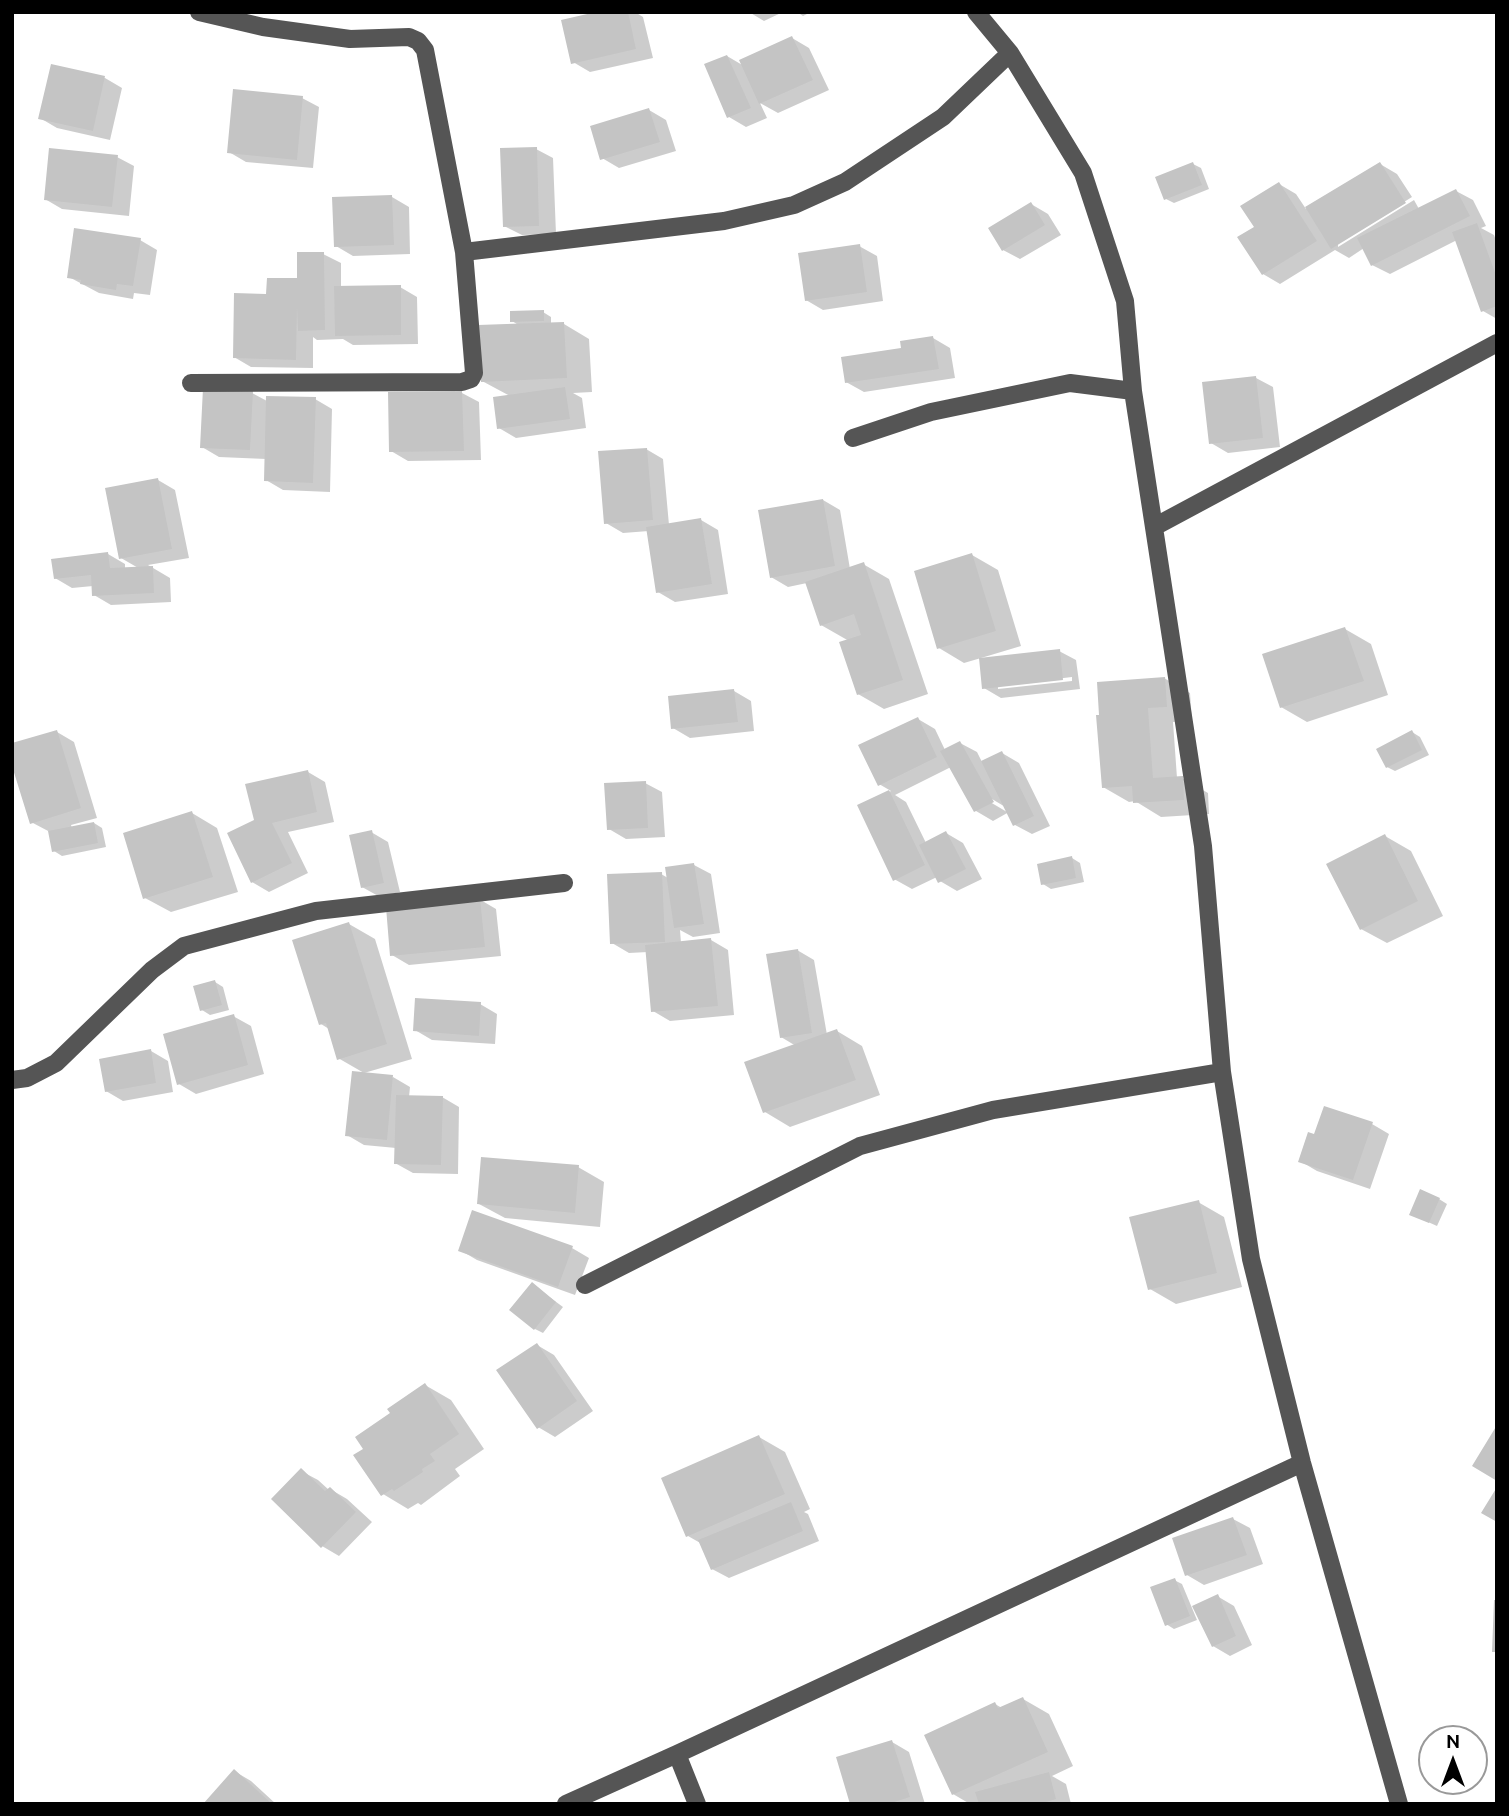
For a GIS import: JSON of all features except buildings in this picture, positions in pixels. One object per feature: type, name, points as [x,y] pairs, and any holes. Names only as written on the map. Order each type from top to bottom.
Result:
[{"type":"street","points":[[191,383],[463,382],[471,379],[474,373],[464,252],[425,50],[418,41],[409,37],[350,40],[263,27],[199,12]]},
{"type":"street","points":[[976,12],[1010,53],[1083,173],[1125,301],[1133,391],[1203,846],[1222,1072],[1251,1259],[1302,1463],[1399,1804]]},
{"type":"street","points":[[464,252],[724,221],[794,205],[845,182],[943,117],[1010,53]]},
{"type":"street","points":[[1154,527],[1497,343]]},
{"type":"street","points":[[853,438],[931,412],[1070,383],[1133,391]]},
{"type":"street","points":[[12,1080],[27,1078],[57,1063],[152,970],[184,946],[316,911],[564,883]]},
{"type":"street","points":[[585,1285],[860,1146],[992,1110],[1222,1072]]},
{"type":"street","points":[[566,1804],[1302,1463]]},
{"type":"street","points":[[677,1754],[697,1804]]}]
